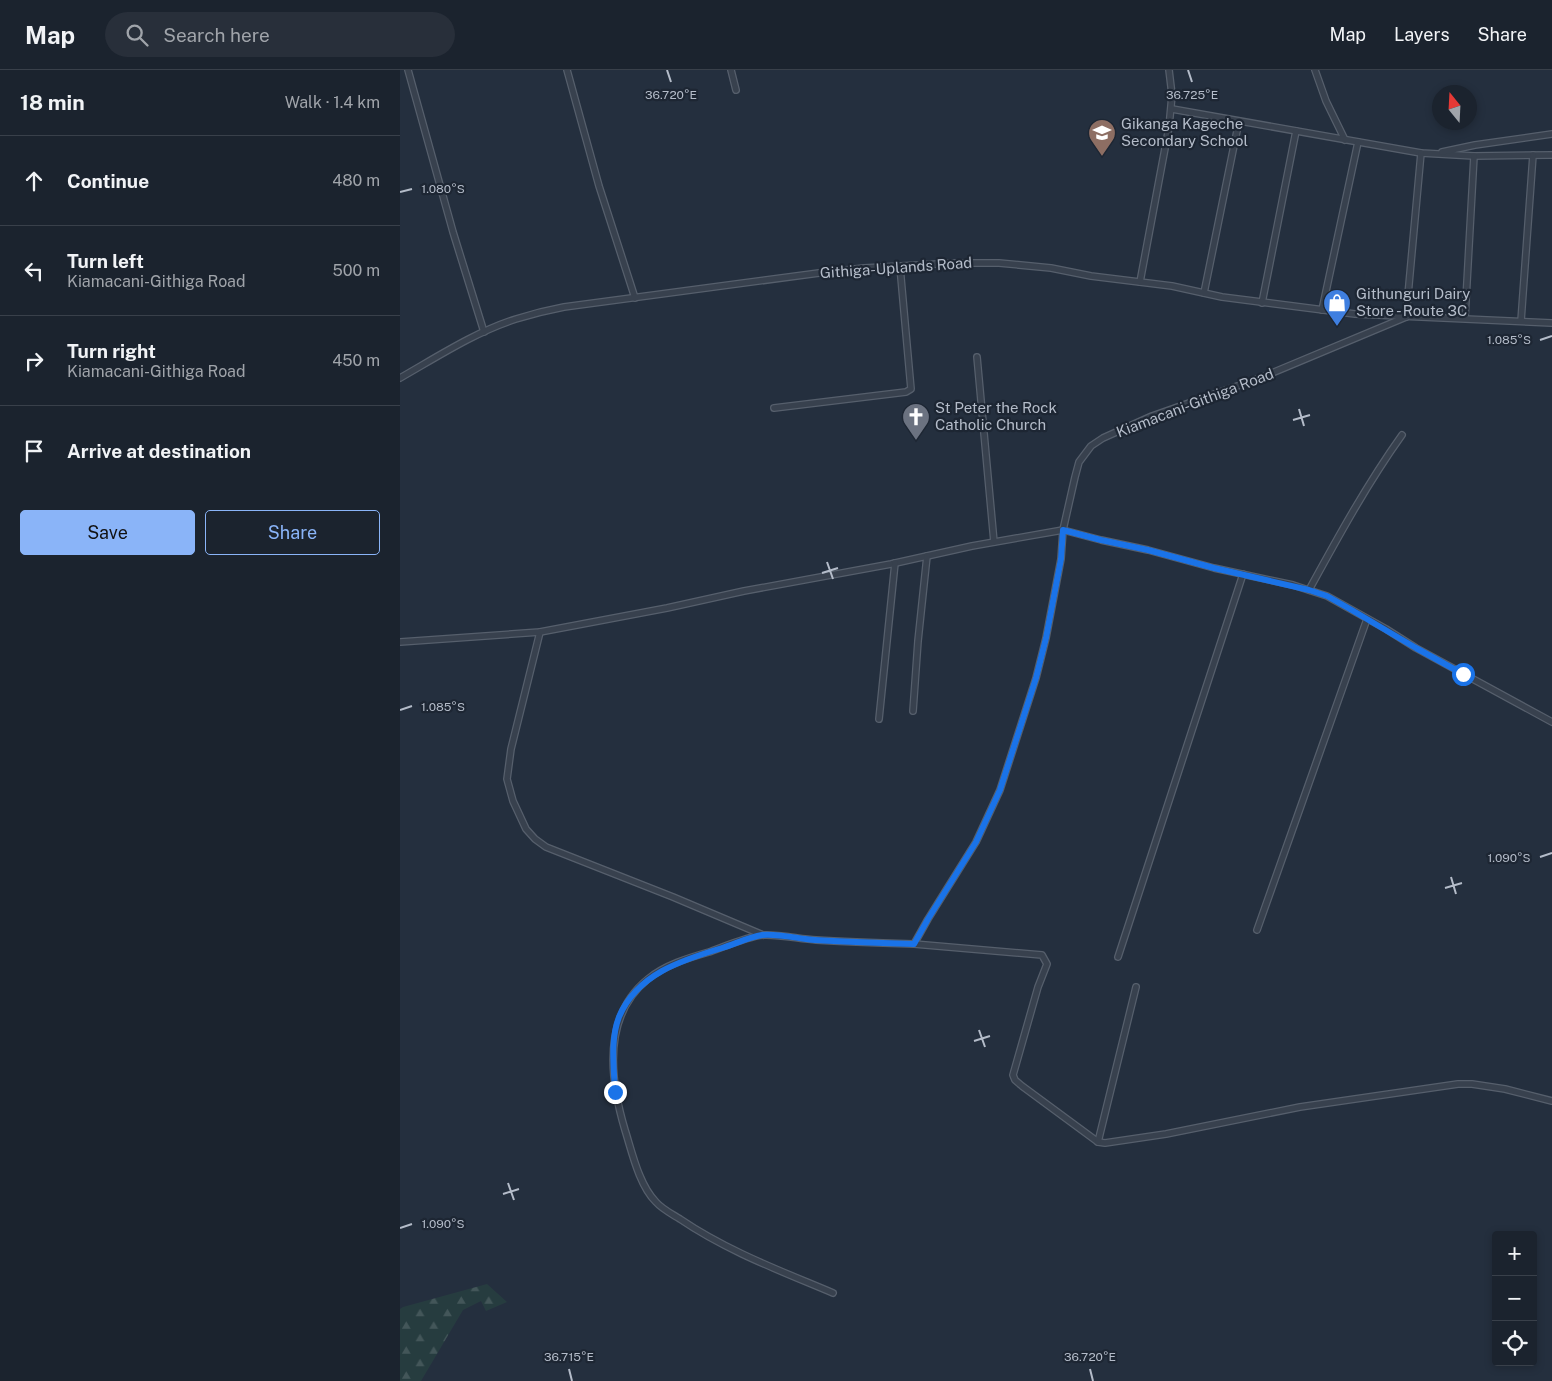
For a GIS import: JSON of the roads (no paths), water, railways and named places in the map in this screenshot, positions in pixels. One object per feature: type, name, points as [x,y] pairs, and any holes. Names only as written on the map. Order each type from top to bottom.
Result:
[{"type":"street","points":[[408,70],[453,232],[484,332]]},
{"type":"street","points":[[567,70],[599,186],[636,298]]},
{"type":"street","points":[[731,70],[736,90]]},
{"type":"street","points":[[1140,282],[1172,109],[1169,70]]},
{"type":"street","points":[[1315,70],[1326,101],[1345,140]]},
{"type":"street","points":[[1172,109],[1421,153],[1474,156],[1552,154]]},
{"type":"street","points":[[1204,293],[1238,121]]},
{"type":"street","points":[[1262,303],[1296,132]]},
{"type":"street","points":[[1435,154],[1475,145],[1552,134]]},
{"type":"street","points":[[1322,310],[1358,142]]},
{"type":"street","points":[[1406,317],[1421,153]]},
{"type":"street","points":[[1521,321],[1533,155]]},
{"type":"street","points":[[1466,318],[1474,156]]},
{"type":"street","name":"Githiga-Uplands Road","points":[[400,378],[484,332],[515,319],[539,312],[564,307],[864,268],[956,263],[999,263],[1052,268],[1262,303],[1355,314],[1406,317]]},
{"type":"street","points":[[774,408],[906,392],[911,389],[900,267]]},
{"type":"street","name":"Kiamacani-Githiga Road","points":[[914,944],[976,842],[1000,790],[1036,678],[1046,638],[1061,559],[1063,530],[1074,476],[1080,462],[1091,446],[1103,438],[1152,416],[1260,378],[1406,317],[1552,323]]},
{"type":"street","points":[[976,358],[994,542]]},
{"type":"street","points":[[1309,590],[1348,519],[1402,435]]},
{"type":"street","points":[[400,642],[540,632],[1063,530],[1327,596],[1416,648],[1552,722]]},
{"type":"street","points":[[914,711],[918,641],[927,556]]},
{"type":"street","points":[[879,719],[896,563]]},
{"type":"street","points":[[1118,957],[1244,574]]},
{"type":"street","points":[[1257,930],[1367,618]]},
{"type":"street","points":[[540,632],[511,748],[508,779],[513,801],[526,829],[534,839],[546,847],[763,935],[816,940],[914,944],[1042,955],[1046,964],[1012,1075],[1022,1086],[1098,1142],[1105,1143],[1166,1134],[1300,1107],[1458,1084],[1505,1089],[1552,1101]]},
{"type":"street","points":[[763,935],[685,959],[663,969],[647,980],[629,1000],[620,1016],[614,1033],[615,1092],[635,1161],[647,1190],[657,1204],[697,1230],[743,1254],[832,1293]]},
{"type":"street","points":[[1098,1142],[1136,987]]},
{"type":"place","name":"Gikanga Kageche Secondary School","points":[[1102,157]]},
{"type":"place","name":"Githunguri Dairy Store - Route 3C","points":[[1337,327]]},
{"type":"place","name":"St Peter the Rock Catholic Church","points":[[916,441]]}]
